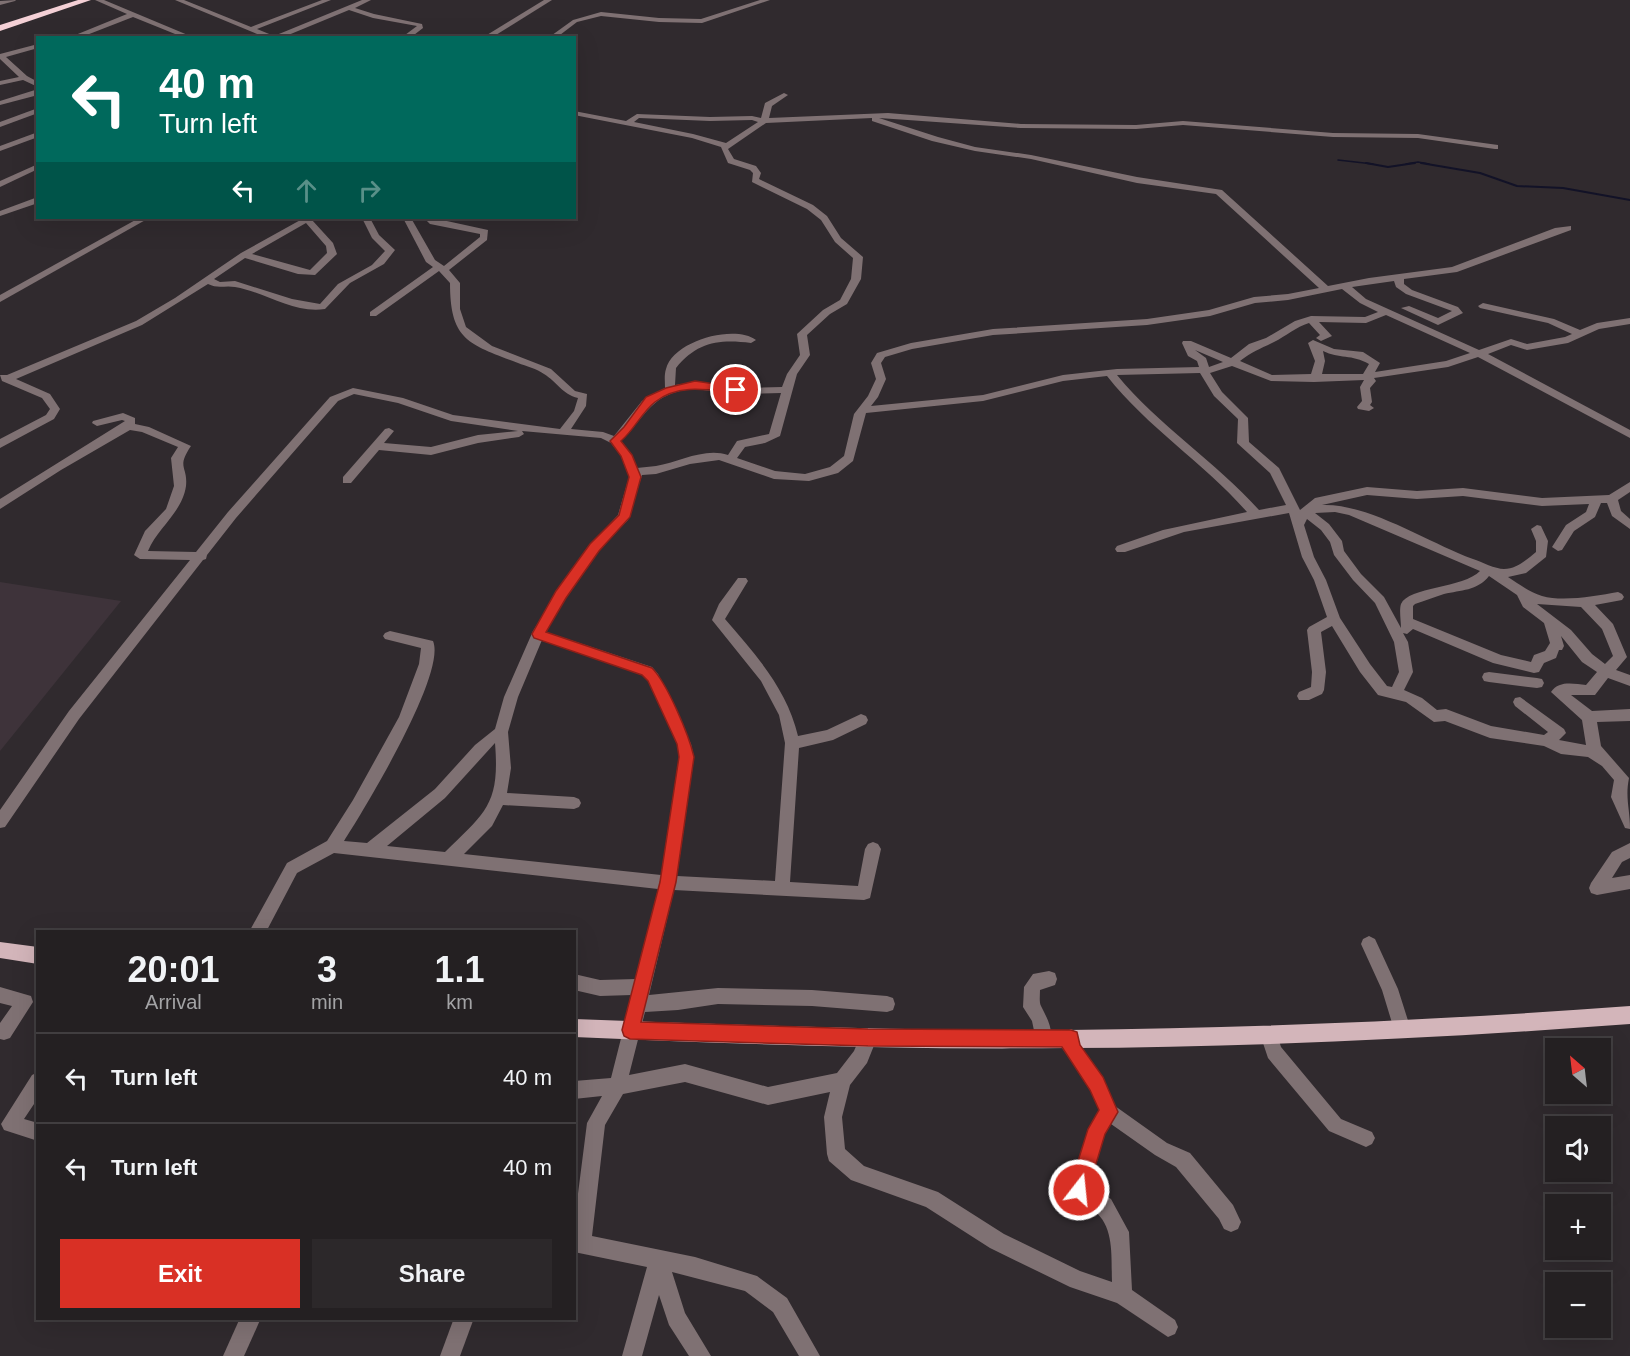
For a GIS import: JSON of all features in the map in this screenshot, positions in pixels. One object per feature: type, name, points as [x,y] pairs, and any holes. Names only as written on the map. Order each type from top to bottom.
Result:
[{"type":"highway","points":[[0,28],[87,0]]},
{"type":"main road","points":[[0,950],[36,956]]},
{"type":"main road","points":[[576,1028],[868,1038],[1043,1039],[1487,1027],[1630,1015]]},
{"type":"street","points":[[0,3],[13,0]]},
{"type":"street","points":[[98,0],[187,36]]},
{"type":"street","points":[[178,0],[269,36]]},
{"type":"street","points":[[251,29],[328,0]]},
{"type":"street","points":[[279,36],[368,0]]},
{"type":"street","points":[[488,36],[549,0]]},
{"type":"street","points":[[554,36],[575,21],[601,14],[659,20],[702,21],[767,0]]},
{"type":"street","points":[[350,8],[373,16],[420,25],[420,28],[407,36]]},
{"type":"street","points":[[76,36],[134,14]]},
{"type":"street","points":[[1,56],[36,47]]},
{"type":"street","points":[[1,56],[24,78],[36,84]]},
{"type":"street","points":[[0,83],[24,78]]},
{"type":"street","points":[[0,103],[36,93]]},
{"type":"street","points":[[731,458],[741,444],[774,436],[781,421],[793,368],[805,355],[802,334],[822,318],[831,307],[844,302],[856,279],[858,257],[838,240],[819,213],[776,189],[759,184],[755,180],[757,173],[753,168],[731,161],[723,148],[764,121],[768,105],[784,95]]},
{"type":"street","points":[[0,125],[36,111]]},
{"type":"street","points":[[576,113],[682,134],[727,146]]},
{"type":"street","points":[[627,124],[637,116],[752,118],[764,121],[888,115],[1021,126],[1136,127],[1196,123],[1333,135],[1418,136],[1495,147]]},
{"type":"street","points":[[866,116],[935,139],[975,149],[1031,157],[1145,181],[1219,192],[1325,288]]},
{"type":"street","points":[[0,149],[36,135]]},
{"type":"street","points":[[0,184],[36,167]]},
{"type":"street","points":[[1,214],[36,201]]},
{"type":"street","points":[[0,299],[143,219]]},
{"type":"street","points":[[3,377],[53,361],[139,323],[244,255],[306,219]]},
{"type":"street","points":[[244,255],[312,273],[332,254],[330,245],[309,219]]},
{"type":"street","points":[[208,280],[218,285],[235,284],[290,302],[322,307],[342,284],[369,271],[387,258],[390,250],[381,244],[370,230],[366,219]]},
{"type":"street","points":[[408,219],[431,262],[441,268],[455,283],[455,309],[461,328],[488,348],[547,371],[571,393],[583,396],[583,403],[578,413],[563,432]]},
{"type":"street","points":[[374,314],[484,238],[485,232],[433,222],[429,219]]},
{"type":"street","points":[[450,858],[487,821],[499,799],[504,768],[501,732],[511,697],[538,634],[561,595],[595,548],[624,517],[638,471],[656,470],[701,458],[720,456],[774,475],[805,478],[834,470],[849,458],[859,414],[873,397],[881,379],[876,363],[881,355],[911,346],[993,332],[1147,322],[1210,313],[1254,300],[1288,297],[1325,288],[1454,270],[1568,228]]},
{"type":"street","points":[[1399,277],[1399,285],[1409,292],[1455,309],[1458,313],[1438,322],[1406,308]]},
{"type":"street","points":[[1344,286],[1363,301],[1482,354],[1630,435]]},
{"type":"street","points":[[1483,306],[1551,321],[1580,334]]},
{"type":"street","points":[[862,410],[983,399],[1063,378],[1110,373],[1205,370],[1232,362],[1253,346],[1270,340],[1315,315],[1366,320],[1386,312]]},
{"type":"street","points":[[1315,315],[1327,336],[1321,338]]},
{"type":"street","points":[[1396,692],[1406,672],[1401,642],[1380,600],[1357,577],[1338,552],[1336,542],[1325,527],[1301,513],[1274,474],[1275,471],[1243,443],[1243,418],[1218,394],[1206,378],[1202,360],[1192,354],[1187,344],[1271,378],[1367,376],[1448,364],[1511,342],[1527,347],[1568,340],[1597,326],[1630,321]]},
{"type":"street","points":[[670,390],[670,368],[692,347],[716,337],[751,340]]},
{"type":"street","points":[[1314,378],[1321,366],[1321,355],[1313,343],[1332,352],[1359,354],[1376,363],[1367,376]]},
{"type":"street","points":[[1110,373],[1123,391],[1148,417],[1170,432],[1256,515]]},
{"type":"street","points":[[1367,376],[1371,381],[1365,387],[1367,402],[1362,406],[1369,408]]},
{"type":"street","points":[[0,444],[50,417],[55,409],[46,396],[3,377]]},
{"type":"street","points":[[615,441],[628,430],[650,400],[670,390],[695,385],[736,390],[787,390]]},
{"type":"street","points":[[0,822],[74,715],[202,556],[232,515],[338,396],[354,391],[427,408],[451,418],[538,430],[603,435],[615,441],[626,455],[635,477]]},
{"type":"street","points":[[0,505],[57,467],[128,426],[131,420],[123,416],[97,423]]},
{"type":"street","points":[[128,426],[145,429],[185,446],[177,458],[180,486],[171,511],[149,534],[140,555],[202,556]]},
{"type":"street","points":[[376,446],[430,451],[478,439],[538,430]]},
{"type":"street","points":[[346,480],[388,431]]},
{"type":"street","points":[[1301,513],[1319,501],[1366,491],[1417,495],[1463,492],[1542,502],[1612,499],[1630,486]]},
{"type":"street","points":[[1612,499],[1616,513],[1630,525]]},
{"type":"street","points":[[1558,547],[1569,528],[1591,514],[1596,500]]},
{"type":"street","points":[[1121,549],[1138,541],[1188,528],[1277,512],[1301,513],[1335,508],[1352,511],[1502,574],[1522,570],[1542,554],[1542,541],[1537,529]]},
{"type":"street","points":[[1301,513],[1308,557],[1320,580],[1334,619],[1365,668],[1383,691],[1396,692],[1422,704],[1434,716],[1446,716],[1490,732],[1546,741],[1561,748],[1591,751],[1607,762]]},
{"type":"street","points":[[1489,570],[1521,592],[1542,601],[1584,602],[1618,597]]},
{"type":"street","points":[[1401,642],[1407,630],[1407,605],[1443,590],[1464,587],[1479,580],[1489,570]]},
{"type":"street","points":[[742,581],[718,620],[766,677],[786,715],[792,743],[782,889]]},
{"type":"street","points":[[1521,592],[1528,604],[1566,633],[1587,658],[1607,672],[1630,681]]},
{"type":"street","points":[[1558,692],[1562,689],[1590,691],[1596,681],[1620,657],[1613,645],[1608,627],[1584,602]]},
{"type":"street","points":[[1304,696],[1317,690],[1318,672],[1314,630],[1334,619]]},
{"type":"street","points":[[1408,622],[1498,659],[1534,668],[1539,659],[1551,654],[1553,647],[1557,646],[1549,619]]},
{"type":"street","points":[[538,634],[647,672],[653,678],[684,744],[687,757],[668,882],[618,1086],[596,1123],[578,1242],[750,1283],[780,1305],[810,1356]]},
{"type":"street","points":[[258,930],[292,868],[332,846],[359,806],[410,707],[429,656],[428,645],[390,636]]},
{"type":"street","points":[[1523,665],[1537,683]]},
{"type":"street","points":[[1489,677],[1537,683],[1558,692],[1589,717],[1630,715]]},
{"type":"street","points":[[1520,702],[1559,733],[1546,741]]},
{"type":"street","points":[[1589,717],[1594,748],[1622,778],[1618,797],[1630,824]]},
{"type":"street","points":[[792,743],[814,741],[842,732],[861,720]]},
{"type":"street","points":[[370,850],[416,816],[457,777],[484,745],[501,732]]},
{"type":"street","points":[[499,799],[574,803]]},
{"type":"street","points":[[332,846],[635,881],[864,893],[873,849]]},
{"type":"street","points":[[1630,850],[1617,857],[1597,888],[1630,882]]},
{"type":"street","points":[[1369,944],[1390,988],[1402,1030]]},
{"type":"street","points":[[1043,1039],[1040,1018],[1031,1007],[1032,987],[1039,980],[1049,980]]},
{"type":"street","points":[[576,983],[588,987],[615,989],[643,986]]},
{"type":"street","points":[[0,995],[25,1002],[4,1032]]},
{"type":"street","points":[[638,1004],[678,1002],[718,996],[812,998],[887,1004]]},
{"type":"street","points":[[1269,1034],[1274,1052],[1335,1125],[1366,1138]]},
{"type":"street","points":[[868,1038],[861,1057],[842,1081],[833,1118],[836,1154],[858,1173],[932,1199],[996,1241],[1077,1280],[1122,1295],[1168,1327]]},
{"type":"street","points":[[1071,1038],[1071,1048],[1097,1083],[1109,1112],[1161,1149],[1183,1160],[1226,1212],[1231,1222]]},
{"type":"street","points":[[576,1089],[618,1086],[685,1073],[768,1096],[842,1081]]},
{"type":"street","points":[[36,1084],[5,1129],[36,1132]]},
{"type":"street","points":[[1109,1112],[1097,1129],[1079,1190],[1104,1206],[1119,1232],[1122,1295]]},
{"type":"street","points":[[632,1356],[659,1260]]},
{"type":"street","points":[[659,1260],[676,1318],[701,1356]]},
{"type":"street","points":[[233,1356],[250,1320]]},
{"type":"street","points":[[450,1356],[463,1320]]},
{"type":"shaded area","points":[[0,582],[121,601],[0,751]]},
{"type":"waterway","points":[[1338,160],[1369,164]]},
{"type":"waterway","points":[[1406,164],[1418,162],[1429,164]]},
{"type":"waterway","points":[[1369,164],[1388,167],[1415,163]]},
{"type":"waterway","points":[[1421,163],[1480,173],[1517,186],[1563,188],[1630,200]]},
{"type":"waterway","points":[[1369,164],[1373,164]]},
{"type":"route","points":[[736,390],[711,385],[695,385],[670,390],[650,400],[628,430],[615,441],[626,455],[635,477],[624,517],[595,548],[561,595],[538,634],[647,672],[653,678],[684,744],[687,757],[668,882],[630,1030],[868,1038],[1071,1038],[1071,1048],[1097,1083],[1109,1112],[1097,1129],[1079,1190]]}]
